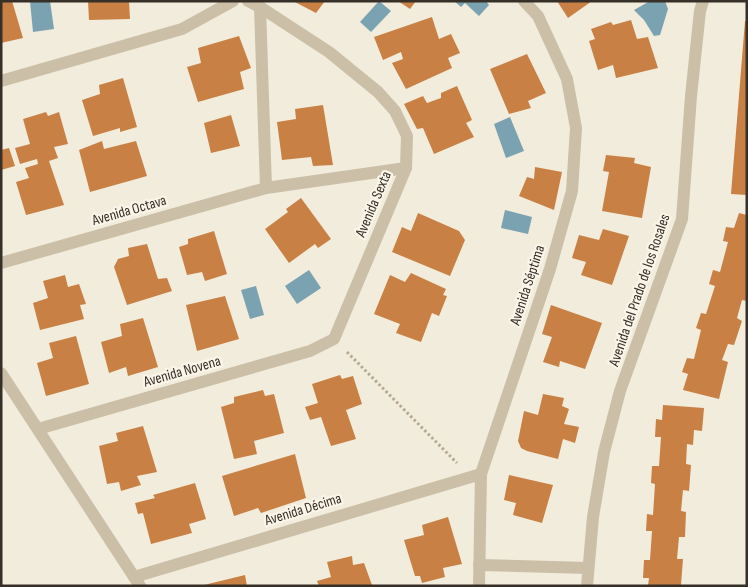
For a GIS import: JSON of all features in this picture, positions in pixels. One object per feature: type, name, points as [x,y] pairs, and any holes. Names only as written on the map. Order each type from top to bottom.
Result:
[{"type":"street","points":[[1,81],[182,29],[233,1]]},
{"type":"street","name":"Avenida Sexta","points":[[248,1],[329,52],[378,92],[395,110],[407,136],[406,168],[334,339]]},
{"type":"street","name":"Avenida Séptima","points":[[479,586],[480,565],[476,475],[550,269],[572,191],[576,128],[567,79],[538,16],[524,1]]},
{"type":"street","name":"Avenida del Prado de los Rosales","points":[[587,586],[593,517],[603,461],[620,391],[682,219],[691,96],[700,12],[703,1]]},
{"type":"street","points":[[260,8],[266,188]]},
{"type":"street","name":"Avenida Octava","points":[[1,263],[266,188],[406,168]]},
{"type":"street","name":"Avenida Novena","points":[[38,429],[310,351],[334,339]]},
{"type":"street","points":[[1,373],[137,581]]},
{"type":"street","name":"Avenida Décima","points":[[137,581],[476,475]]},
{"type":"street","points":[[480,565],[588,568]]},
{"type":"path","points":[[334,339],[476,475]]},
{"type":"water","points":[[30,1],[50,1],[54,29],[33,32]]},
{"type":"water","points":[[379,1],[391,11],[371,32],[360,22]]},
{"type":"water","points":[[454,1],[486,1],[489,5],[479,16],[465,3],[461,7]]},
{"type":"water","points":[[650,1],[665,1],[668,9],[660,35],[654,36],[644,20],[634,10]]},
{"type":"water","points":[[510,117],[524,151],[506,158],[494,124]]},
{"type":"water","points":[[505,210],[532,217],[528,234],[501,228]]},
{"type":"water","points":[[309,270],[321,288],[297,304],[285,286]]},
{"type":"water","points":[[256,286],[264,315],[250,319],[241,290]]},
{"type":"building","points":[[1,1],[12,1],[23,38],[1,43]]},
{"type":"building","points":[[88,1],[129,1],[130,19],[89,20]]},
{"type":"building","points":[[293,1],[325,1],[316,13]]},
{"type":"building","points":[[398,1],[416,1],[410,9]]},
{"type":"building","points":[[557,1],[592,1],[568,18]]},
{"type":"building","points":[[432,17],[439,39],[451,34],[460,53],[448,58],[452,68],[406,89],[392,63],[403,59],[401,52],[383,60],[374,37]]},
{"type":"building","points":[[631,20],[637,39],[648,37],[658,68],[616,78],[613,65],[598,70],[589,41],[595,39],[591,29],[611,22],[613,25]]},
{"type":"building","points":[[745,21],[747,21],[747,195],[731,194]]},
{"type":"building","points":[[239,36],[251,68],[240,72],[244,89],[198,102],[187,67],[201,63],[198,48]]},
{"type":"building","points":[[527,54],[546,93],[528,101],[531,108],[509,114],[490,69]]},
{"type":"building","points":[[123,78],[137,127],[120,132],[120,128],[93,136],[82,100],[100,94],[99,85]]},
{"type":"building","points":[[457,86],[472,120],[466,123],[474,137],[434,154],[423,128],[417,129],[404,104],[423,96],[427,103],[441,98],[441,93]]},
{"type":"building","points":[[323,105],[333,165],[313,166],[311,157],[282,160],[277,122],[296,119],[295,109]]},
{"type":"building","points":[[46,112],[48,116],[59,112],[68,144],[54,147],[58,158],[49,161],[64,205],[26,215],[16,182],[29,178],[25,168],[38,164],[37,159],[20,164],[15,148],[30,144],[23,119]]},
{"type":"building","points":[[231,115],[240,146],[211,153],[204,123]]},
{"type":"building","points":[[102,141],[104,149],[136,141],[147,176],[90,192],[79,150]]},
{"type":"building","points":[[9,148],[15,166],[1,170],[1,150]]},
{"type":"building","points":[[606,155],[635,158],[634,163],[651,167],[642,218],[602,211],[609,172],[603,171]]},
{"type":"building","points":[[535,167],[562,172],[554,210],[519,196],[527,177],[534,179]]},
{"type":"building","points":[[301,198],[331,239],[318,248],[315,244],[289,263],[265,229],[288,212],[286,209]]},
{"type":"building","points":[[418,213],[459,231],[465,240],[450,276],[392,252],[402,227],[411,231]]},
{"type":"building","points":[[739,213],[747,215],[747,301],[742,300],[737,318],[742,321],[734,345],[728,344],[722,360],[728,362],[719,399],[683,390],[688,374],[682,372],[687,358],[694,359],[701,330],[696,328],[701,313],[706,314],[715,286],[709,284],[713,270],[720,272],[728,242],[723,241],[726,227],[734,228]]},
{"type":"building","points":[[603,229],[629,236],[612,285],[581,275],[586,262],[572,258],[579,235],[599,240]]},
{"type":"building","points":[[214,231],[227,274],[205,281],[202,272],[187,275],[179,247],[188,244],[188,239]]},
{"type":"building","points":[[147,244],[158,279],[167,278],[172,291],[127,305],[114,267],[118,259],[129,256],[128,248]]},
{"type":"building","points":[[411,273],[446,289],[443,295],[447,296],[439,316],[432,313],[421,342],[396,333],[400,324],[374,314],[390,275],[405,282]]},
{"type":"building","points":[[65,275],[68,287],[79,284],[86,304],[80,305],[84,319],[40,330],[33,303],[48,298],[43,281]]},
{"type":"building","points":[[225,296],[239,339],[197,351],[186,305]]},
{"type":"building","points":[[551,305],[602,323],[585,369],[560,361],[559,367],[543,362],[552,337],[542,334]]},
{"type":"building","points":[[143,318],[158,367],[128,376],[126,367],[109,373],[101,342],[122,336],[120,324]]},
{"type":"building","points":[[76,336],[89,384],[46,396],[37,363],[53,358],[49,343]]},
{"type":"building","points":[[340,375],[342,379],[353,376],[362,404],[346,410],[356,439],[331,446],[321,417],[310,420],[305,407],[318,403],[312,384]]},
{"type":"building","points":[[263,390],[265,396],[274,394],[284,433],[254,441],[257,454],[234,459],[221,407],[234,403],[234,397]]},
{"type":"building","points":[[543,394],[564,398],[562,406],[569,409],[564,424],[579,427],[575,443],[563,439],[558,459],[527,451],[521,448],[518,441],[524,411],[538,415]]},
{"type":"building","points":[[663,405],[704,408],[702,431],[694,430],[693,445],[687,444],[686,464],[691,465],[689,491],[683,490],[681,511],[686,512],[685,537],[679,537],[677,559],[683,559],[681,585],[648,586],[649,578],[643,578],[644,560],[650,560],[652,531],[646,531],[647,514],[653,515],[655,484],[651,483],[652,466],[659,466],[661,437],[655,437],[656,419],[662,420]]},
{"type":"building","points":[[143,426],[157,472],[137,476],[141,485],[121,491],[119,482],[107,484],[99,446],[118,441],[116,433]]},
{"type":"building","points":[[295,454],[306,498],[261,513],[258,508],[234,516],[222,476]]},
{"type":"building","points":[[509,475],[553,485],[542,523],[513,515],[516,503],[504,500]]},
{"type":"building","points":[[195,483],[206,519],[189,524],[192,533],[151,544],[143,513],[138,514],[135,503],[155,498],[153,495]]},
{"type":"building","points":[[448,517],[462,564],[443,568],[445,577],[422,583],[420,576],[415,576],[404,540],[424,535],[422,525]]},
{"type":"building","points":[[352,556],[353,565],[364,563],[372,585],[319,586],[317,581],[331,577],[327,562]]},
{"type":"building","points":[[245,575],[247,586],[204,586],[204,585]]}]
